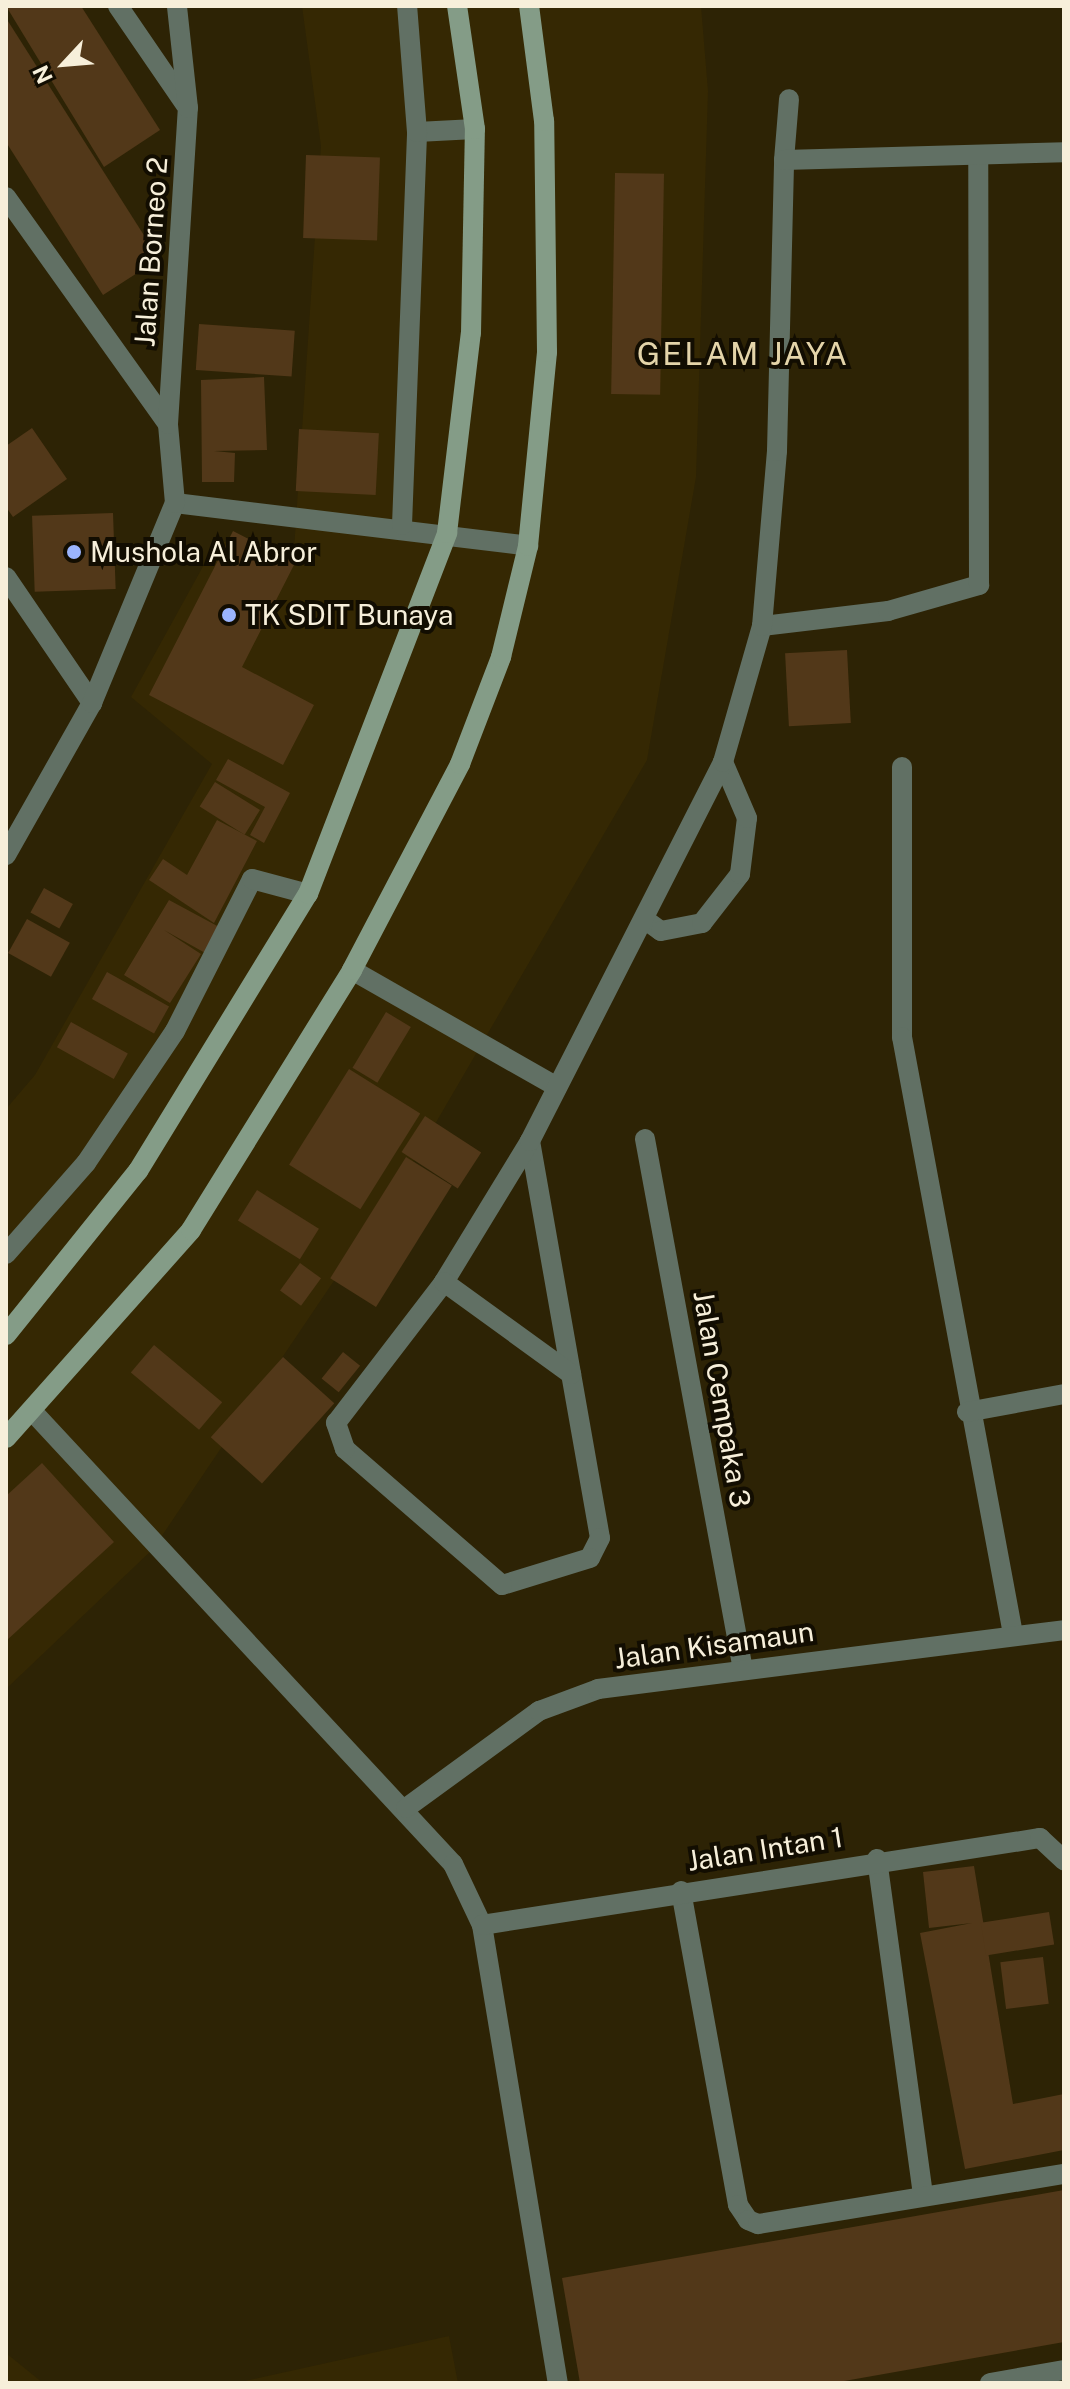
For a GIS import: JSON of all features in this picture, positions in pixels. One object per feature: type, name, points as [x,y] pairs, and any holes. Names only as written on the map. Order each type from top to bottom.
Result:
[{"type":"street","points":[[118,6],[188,108]]},
{"type":"street","name":"Jalan Borneo 2","points":[[175,503],[168,424],[188,108],[177,6]]},
{"type":"street","points":[[402,525],[417,132],[407,6]]},
{"type":"street","points":[[6,1335],[138,1171],[308,894],[456,535],[471,333],[475,129],[457,6]]},
{"type":"street","points":[[6,1438],[33,1412],[191,1230],[352,970],[460,764],[501,657],[523,545],[547,352],[544,121],[529,6]]},
{"type":"street","points":[[530,1141],[599,1550],[502,1585],[336,1437],[336,1423],[444,1282],[530,1141],[647,921],[723,762],[762,626],[777,451],[784,160],[789,99]]},
{"type":"street","points":[[417,132],[475,129]]},
{"type":"street","points":[[784,160],[978,159],[1064,152]]},
{"type":"street","points":[[762,626],[888,611],[979,585],[978,159]]},
{"type":"street","points":[[6,197],[168,424]]},
{"type":"street","points":[[6,855],[92,703],[175,503],[402,525],[523,545]]},
{"type":"street","points":[[6,577],[92,703]]},
{"type":"street","points":[[647,921],[661,931],[702,923],[740,874],[747,818],[723,762]]},
{"type":"street","points":[[902,767],[902,1037],[967,1412],[1013,1634]]},
{"type":"street","points":[[6,1254],[86,1163],[175,1031],[252,879],[308,894]]},
{"type":"street","points":[[352,970],[557,1087]]},
{"type":"street","name":"Jalan Cempaka 3","points":[[645,1139],[743,1670]]},
{"type":"street","points":[[444,1282],[571,1374]]},
{"type":"street","points":[[967,1412],[1064,1394]]},
{"type":"street","points":[[33,1412],[406,1808],[453,1864],[482,1925],[558,2383]]},
{"type":"street","name":"Jalan Kisamaun","points":[[406,1808],[539,1711],[598,1689],[1013,1634],[1064,1630]]},
{"type":"street","name":"Jalan Intan 1","points":[[482,1925],[877,1859],[1040,1838],[1059,1854]]},
{"type":"street","points":[[877,1859],[923,2194]]},
{"type":"street","points":[[681,1891],[741,2213],[758,2224],[923,2194],[1064,2174]]},
{"type":"street","points":[[990,2383],[1064,2370]]},
{"type":"shaded area","points":[[302,6],[701,6],[708,91],[696,477],[647,760],[406,1174],[153,1549],[6,1689],[6,1109],[35,1075],[212,764],[131,697],[217,541],[294,550],[321,146]]},
{"type":"shaded area","points":[[449,2336],[458,2383],[236,2383]]},
{"type":"shaded area","points":[[6,2353],[43,2383],[6,2383]]},
{"type":"building","points":[[6,6],[81,6],[160,130],[104,167]]},
{"type":"building","points":[[6,18],[159,259],[103,295],[6,142]]},
{"type":"building","points":[[306,155],[380,158],[377,241],[303,238]]},
{"type":"building","points":[[615,173],[664,174],[660,395],[611,394]]},
{"type":"building","points":[[199,324],[295,331],[292,377],[196,370]]},
{"type":"building","points":[[264,377],[267,450],[214,451],[235,453],[234,482],[202,482],[201,380]]},
{"type":"building","points":[[32,428],[67,479],[13,517],[6,507],[6,446]]},
{"type":"building","points":[[299,429],[379,433],[376,495],[296,491]]},
{"type":"building","name":"Mushola Al Abror","points":[[113,513],[116,589],[35,592],[32,516]]},
{"type":"building","name":"TK SDIT Bunaya","points":[[233,531],[295,563],[242,667],[314,705],[283,765],[149,695]]},
{"type":"building","points":[[847,650],[851,723],[789,726],[785,653]]},
{"type":"building","points":[[228,759],[290,793],[264,843],[250,835],[265,807],[216,780]]},
{"type":"building","points":[[215,782],[260,810],[245,835],[200,807]]},
{"type":"building","points":[[217,820],[257,841],[214,923],[149,880],[163,859],[187,875]]},
{"type":"building","points":[[44,888],[73,904],[59,928],[30,912]]},
{"type":"building","points":[[169,900],[221,928],[207,954],[164,930],[201,954],[170,1003],[124,975]]},
{"type":"building","points":[[27,919],[70,943],[51,977],[8,953]]},
{"type":"building","points":[[107,972],[169,1006],[154,1034],[92,999]]},
{"type":"building","points":[[386,1012],[411,1027],[377,1083],[353,1068]]},
{"type":"building","points":[[71,1022],[128,1054],[114,1079],[57,1047]]},
{"type":"building","points":[[349,1069],[420,1114],[360,1209],[289,1165]]},
{"type":"building","points":[[425,1116],[481,1152],[458,1189],[402,1152]]},
{"type":"building","points":[[406,1157],[452,1186],[376,1307],[330,1278]]},
{"type":"building","points":[[257,1190],[319,1229],[300,1259],[238,1221]]},
{"type":"building","points":[[300,1263],[321,1278],[301,1306],[280,1291]]},
{"type":"building","points":[[154,1345],[222,1402],[199,1430],[131,1373]]},
{"type":"building","points":[[343,1352],[360,1366],[339,1392],[322,1378]]},
{"type":"building","points":[[283,1357],[334,1403],[262,1483],[211,1437]]},
{"type":"building","points":[[42,1463],[114,1542],[6,1641],[6,1496]]},
{"type":"building","points":[[974,1866],[1013,2104],[1064,2094],[1064,2150],[965,2169],[920,1933],[972,1923],[929,1928],[923,1872]]},
{"type":"building","points":[[1049,1912],[1054,1945],[986,1955],[981,1923]]},
{"type":"building","points":[[1043,1957],[1049,2004],[1006,2009],[1000,1962]]},
{"type":"building","points":[[1064,2190],[1064,2342],[833,2383],[580,2383],[562,2278]]},
{"type":"place","name":"Mushola Al Abror","points":[[74,552]]},
{"type":"place","name":"TK SDIT Bunaya","points":[[229,615]]},
{"type":"district","name":"GELAM JAYA","points":[[743,354]]}]
